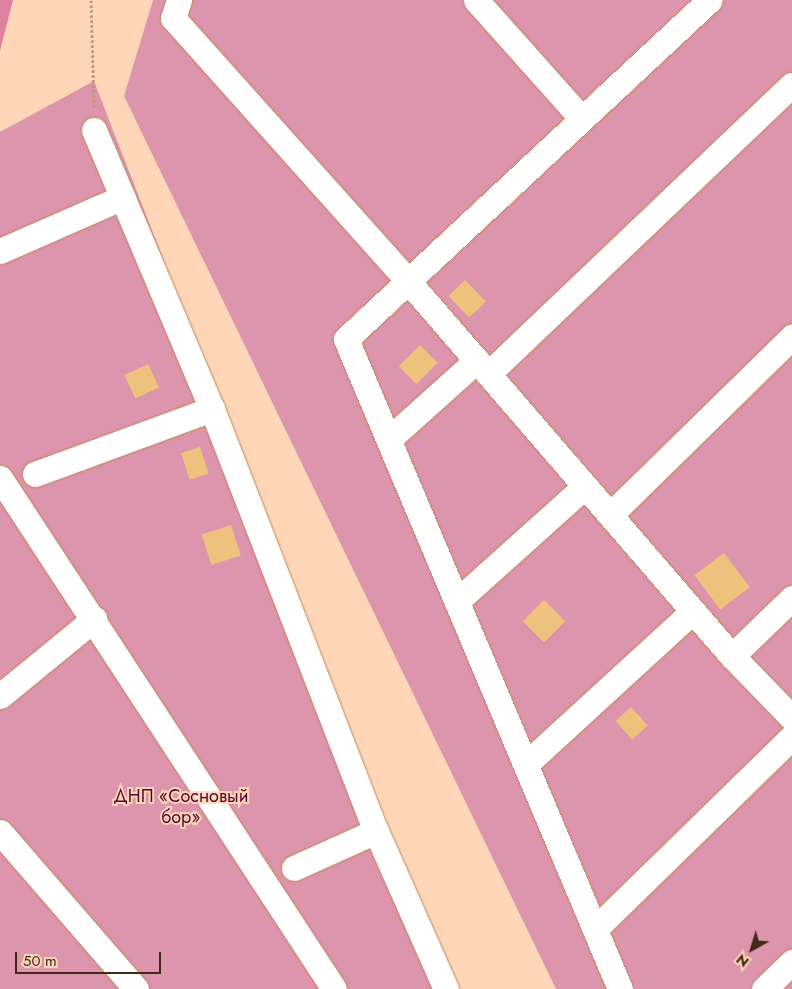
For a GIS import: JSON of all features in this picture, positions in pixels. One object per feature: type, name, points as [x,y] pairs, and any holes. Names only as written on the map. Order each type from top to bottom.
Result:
[{"type":"lane","points":[[179,0],[173,18],[408,281],[732,656],[792,718]]},
{"type":"lane","points":[[476,0],[582,118]]},
{"type":"lane","points":[[620,989],[346,338],[709,0]]},
{"type":"lane","points":[[389,439],[483,367],[792,85]]},
{"type":"lane","points":[[94,130],[212,409],[376,831],[446,989]]},
{"type":"lane","points":[[0,251],[122,197]]},
{"type":"lane","points":[[610,515],[792,337]]},
{"type":"lane","points":[[35,474],[212,409]]},
{"type":"lane","points":[[0,478],[94,619],[334,989]]},
{"type":"lane","points":[[457,601],[585,486]]},
{"type":"lane","points":[[732,656],[792,598]]},
{"type":"lane","points":[[526,764],[693,611]]},
{"type":"lane","points":[[0,696],[94,619]]},
{"type":"lane","points":[[595,929],[792,736]]},
{"type":"lane","points":[[294,868],[376,831]]},
{"type":"lane","points":[[0,832],[136,989]]},
{"type":"lane","points":[[764,989],[792,962]]},
{"type":"path","points":[[91,0],[94,130]]},
{"type":"green space","points":[[153,0],[792,0],[792,989],[556,989],[124,96]]},
{"type":"green space","name":"ДНП «Сосновый бор»","points":[[94,81],[446,989],[0,989],[0,132]]},
{"type":"shaded area","points":[[0,0],[13,0],[0,51]]},
{"type":"building","points":[[465,280],[486,302],[469,318],[448,296]]},
{"type":"building","points":[[420,345],[438,363],[416,384],[399,366]]},
{"type":"building","points":[[148,364],[159,388],[135,399],[124,375]]},
{"type":"building","points":[[200,447],[209,474],[190,480],[181,453]]},
{"type":"building","points":[[231,525],[241,555],[211,565],[202,535]]},
{"type":"building","points":[[724,553],[750,587],[720,610],[694,575]]},
{"type":"building","points":[[544,600],[565,621],[544,642],[523,621]]},
{"type":"building","points":[[631,707],[648,726],[632,740],[615,721]]}]
